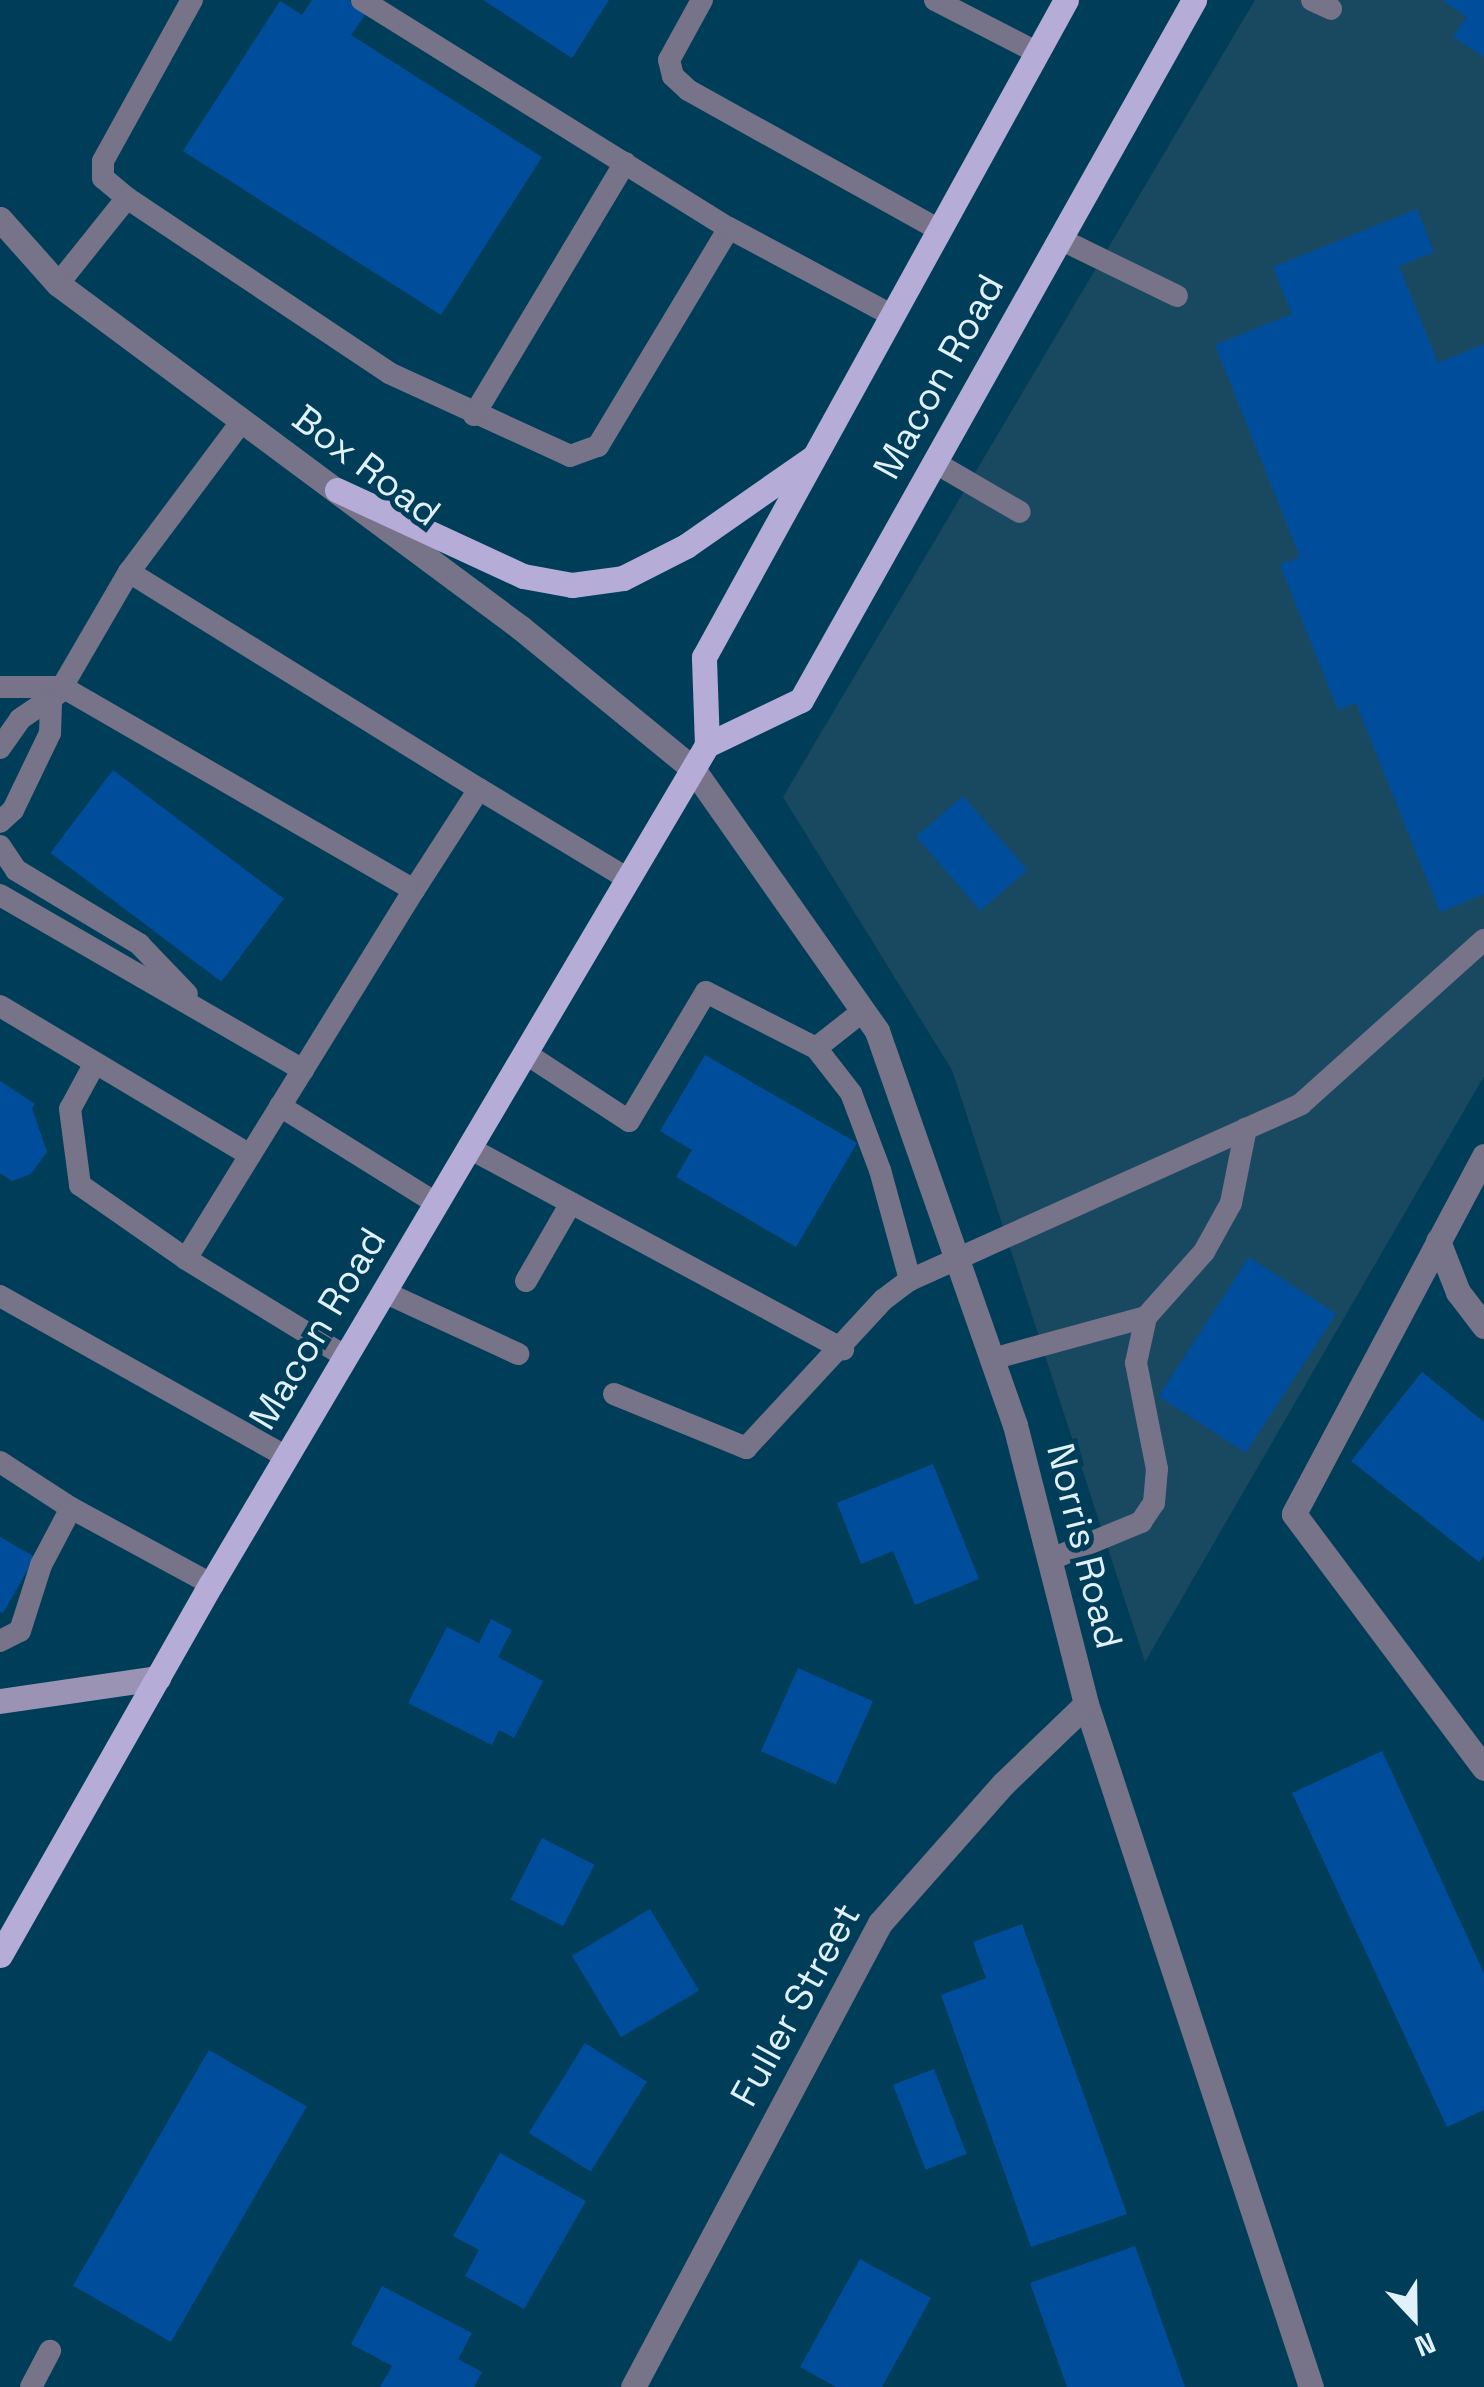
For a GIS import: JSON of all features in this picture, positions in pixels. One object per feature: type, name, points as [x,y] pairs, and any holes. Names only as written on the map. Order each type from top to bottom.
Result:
[{"type":"main road","name":"Macon Road","points":[[0,1955],[211,1584],[707,745],[704,658],[1066,0]]},
{"type":"main road","name":"Macon Road","points":[[707,745],[800,700],[1194,0]]},
{"type":"main road","points":[[337,490],[522,576],[572,585],[623,578],[686,546],[816,456]]},
{"type":"main road","points":[[0,1701],[158,1678]]},
{"type":"street","name":"Box Road","points":[[0,219],[58,284],[521,628],[693,769]]},
{"type":"street","name":"Norris Road","points":[[693,769],[877,1031],[1015,1425],[1086,1704],[1310,2387]]},
{"type":"street","points":[[1484,1156],[1294,1514],[1484,1768]]},
{"type":"street","points":[[1438,1241],[1458,1292],[1484,1326]]},
{"type":"street","name":"Fuller Street","points":[[633,2387],[880,1923],[1003,1784],[1086,1704]]},
{"type":"lane","points":[[192,0],[104,161],[102,178],[389,373],[570,456],[598,446],[729,228]]},
{"type":"lane","points":[[362,0],[729,228],[893,316]]},
{"type":"lane","points":[[702,0],[669,60],[681,83],[940,230]]},
{"type":"lane","points":[[934,0],[1038,52]]},
{"type":"lane","points":[[474,415],[625,163]]},
{"type":"lane","points":[[58,284],[127,198]]},
{"type":"lane","points":[[1060,239],[1177,296]]},
{"type":"lane","points":[[0,822],[13,810],[50,733],[56,695],[128,572],[242,421]]},
{"type":"lane","points":[[934,462],[1020,512]]},
{"type":"lane","points":[[128,572],[628,880]]},
{"type":"lane","points":[[0,686],[56,695],[414,890]]},
{"type":"lane","points":[[0,748],[20,720],[56,695]]},
{"type":"lane","points":[[186,1258],[479,789]]},
{"type":"lane","points":[[0,846],[16,870],[139,944],[207,1015]]},
{"type":"lane","points":[[0,895],[302,1070]]},
{"type":"lane","points":[[614,1394],[746,1448],[842,1349],[883,1300],[910,1280],[1301,1104],[1484,940]]},
{"type":"lane","points":[[525,1053],[628,1121],[706,992],[816,1048],[851,1094],[880,1170],[910,1280]]},
{"type":"lane","points":[[0,1006],[250,1155]]},
{"type":"lane","points":[[816,1048],[863,1011]]},
{"type":"lane","points":[[95,1063],[70,1109],[80,1184],[186,1258],[346,1357]]},
{"type":"lane","points":[[280,1106],[436,1204]]},
{"type":"lane","points":[[1049,1560],[1140,1522],[1154,1503],[1157,1468],[1136,1363],[1146,1316],[1204,1252],[1231,1203],[1246,1128]]},
{"type":"lane","points":[[469,1148],[842,1349]]},
{"type":"lane","points":[[526,1281],[570,1203]]},
{"type":"lane","points":[[384,1292],[518,1354]]},
{"type":"lane","points":[[0,1296],[287,1457]]},
{"type":"lane","points":[[992,1359],[1146,1316]]},
{"type":"lane","points":[[0,1462],[71,1508],[211,1584]]},
{"type":"lane","points":[[0,1641],[20,1631],[41,1565],[71,1508]]},
{"type":"lane","points":[[31,2387],[50,2351]]},
{"type":"shaded area","points":[[1255,0],[1484,0],[1484,1076],[1145,1662],[952,1070],[783,797]]},
{"type":"building","points":[[312,0],[349,0],[367,12],[351,35],[542,157],[441,315],[183,151],[280,1],[302,15]]},
{"type":"building","points":[[483,0],[609,0],[572,58]]},
{"type":"building","points":[[1442,0],[1484,0],[1484,57],[1453,37],[1467,17]]},
{"type":"building","points":[[1417,209],[1434,252],[1399,266],[1438,363],[1484,344],[1484,894],[1440,912],[1356,703],[1338,710],[1280,565],[1300,557],[1215,345],[1292,314],[1273,267]]},
{"type":"building","points":[[113,770],[284,899],[221,982],[50,853]]},
{"type":"building","points":[[963,796],[1027,870],[981,911],[916,837]]},
{"type":"building","points":[[705,1055],[857,1143],[796,1247],[676,1177],[692,1150],[660,1131]]},
{"type":"building","points":[[0,1081],[35,1104],[32,1108],[47,1152],[31,1174],[12,1181],[0,1173]]},
{"type":"building","points":[[1249,1257],[1336,1314],[1246,1453],[1159,1396]]},
{"type":"building","points":[[1422,1372],[1484,1422],[1484,1556],[1479,1562],[1351,1461]]},
{"type":"building","points":[[933,1464],[979,1579],[915,1605],[893,1551],[861,1564],[837,1503]]},
{"type":"building","points":[[0,1537],[35,1557],[3,1613],[0,1612]]},
{"type":"building","points":[[491,1619],[512,1630],[498,1657],[543,1681],[514,1738],[499,1730],[492,1745],[408,1703],[447,1627],[479,1643]]},
{"type":"building","points":[[798,1668],[873,1701],[836,1784],[761,1751]]},
{"type":"building","points":[[1382,1751],[1484,1973],[1484,2110],[1447,2127],[1292,1793]]},
{"type":"building","points":[[542,1838],[595,1865],[563,1926],[511,1899]]},
{"type":"building","points":[[650,1909],[699,1990],[621,2037],[572,1956]]},
{"type":"building","points":[[1022,1924],[1127,2214],[1031,2247],[941,1995],[986,1978],[973,1942]]},
{"type":"building","points":[[585,2043],[647,2082],[591,2172],[529,2133]]},
{"type":"building","points":[[209,2050],[307,2106],[171,2342],[73,2286]]},
{"type":"building","points":[[934,2069],[967,2154],[926,2170],[893,2085]]},
{"type":"building","points":[[500,2153],[586,2201],[524,2309],[465,2276],[479,2250],[453,2236]]},
{"type":"building","points":[[1135,2246],[1185,2387],[1067,2387],[1030,2283]]},
{"type":"building","points":[[860,2259],[931,2298],[882,2387],[836,2387],[800,2367]]},
{"type":"building","points":[[382,2286],[472,2333],[458,2359],[482,2372],[474,2387],[380,2387],[392,2366],[351,2344]]}]
